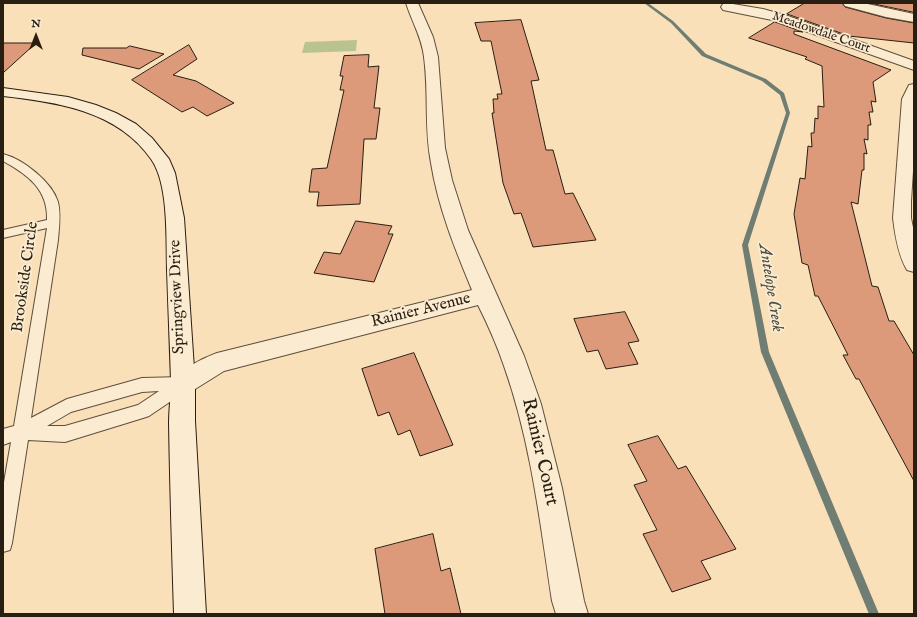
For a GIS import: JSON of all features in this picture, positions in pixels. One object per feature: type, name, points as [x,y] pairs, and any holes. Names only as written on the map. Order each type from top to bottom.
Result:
[{"type":"street","name":"Rainier Avenue","points":[[183,384],[217,363],[485,295],[464,248],[449,205],[436,141],[434,82],[428,42],[415,15],[412,3]]},
{"type":"street","points":[[849,3],[886,13],[914,18]]},
{"type":"street","name":"Meadowdale Court","points":[[727,7],[764,13],[781,18],[914,66]]},
{"type":"street","points":[[914,88],[910,99],[902,201],[905,236],[914,265]]},
{"type":"street","name":"Springview Drive","points":[[3,92],[53,98],[75,103],[115,119],[136,132],[151,146],[161,160],[168,176],[175,218],[183,384],[182,421],[190,614]]},
{"type":"street","name":"Rainier Court","points":[[485,295],[520,376],[537,437],[552,506],[568,601],[572,614]]},
{"type":"lane","name":"Brookside Circle","points":[[3,157],[20,165],[43,186],[52,202],[53,224],[51,247],[3,543]]},
{"type":"lane","points":[[3,234],[53,224]]},
{"type":"lane","points":[[21,432],[65,434],[144,411],[183,384]]},
{"type":"lane","points":[[3,437],[21,432],[67,406],[142,385],[183,384]]},
{"type":"green space","points":[[357,40],[356,51],[302,53],[305,42]]},
{"type":"building","points":[[805,3],[842,3],[845,7],[886,18],[914,23],[914,43],[849,36],[787,14]]},
{"type":"building","points":[[870,3],[914,3],[914,12]]},
{"type":"building","points":[[521,20],[539,80],[531,81],[546,150],[553,150],[565,194],[573,193],[596,240],[533,247],[521,213],[514,214],[503,183],[492,113],[494,113],[493,99],[498,99],[497,94],[502,94],[491,41],[481,41],[475,23]]},
{"type":"building","points":[[775,22],[803,32],[794,31],[794,34],[891,70],[873,82],[876,102],[871,101],[873,112],[869,112],[871,125],[868,125],[868,140],[864,139],[867,154],[864,153],[864,170],[862,170],[858,204],[851,202],[872,286],[878,287],[889,321],[894,321],[914,355],[914,481],[859,379],[856,379],[843,355],[848,355],[818,296],[815,296],[808,265],[802,263],[794,214],[800,178],[805,179],[808,146],[812,147],[811,133],[814,133],[815,118],[818,119],[818,106],[824,107],[822,66],[805,59],[807,57],[749,38]]},
{"type":"building","points":[[3,43],[36,43],[3,73]]},
{"type":"building","points":[[189,45],[197,59],[173,75],[196,81],[234,103],[207,116],[193,107],[182,112],[132,80]]},
{"type":"building","points":[[130,46],[164,54],[139,69],[82,55],[83,48],[126,48]]},
{"type":"building","points":[[369,55],[368,67],[379,66],[374,108],[380,108],[376,139],[364,139],[360,204],[317,206],[319,192],[309,192],[312,169],[327,168],[344,90],[340,90],[343,76],[340,76],[344,56]]},
{"type":"building","points":[[356,221],[392,226],[388,234],[393,234],[374,282],[314,273],[324,252],[340,254]]},
{"type":"building","points":[[625,312],[639,341],[628,343],[638,364],[606,369],[598,350],[587,352],[574,319]]},
{"type":"building","points":[[414,353],[453,445],[420,456],[410,430],[398,435],[389,412],[378,416],[362,369]]},
{"type":"building","points":[[658,436],[678,469],[686,466],[736,549],[701,561],[711,579],[672,592],[643,534],[657,530],[634,485],[647,481],[628,445]]},
{"type":"building","points":[[433,534],[441,571],[450,568],[461,614],[385,614],[375,549]]},
{"type":"waterway","name":"Antelope Creek","points":[[646,3],[672,22],[704,55],[764,80],[782,94],[788,113],[745,245],[765,352],[874,614]]}]
